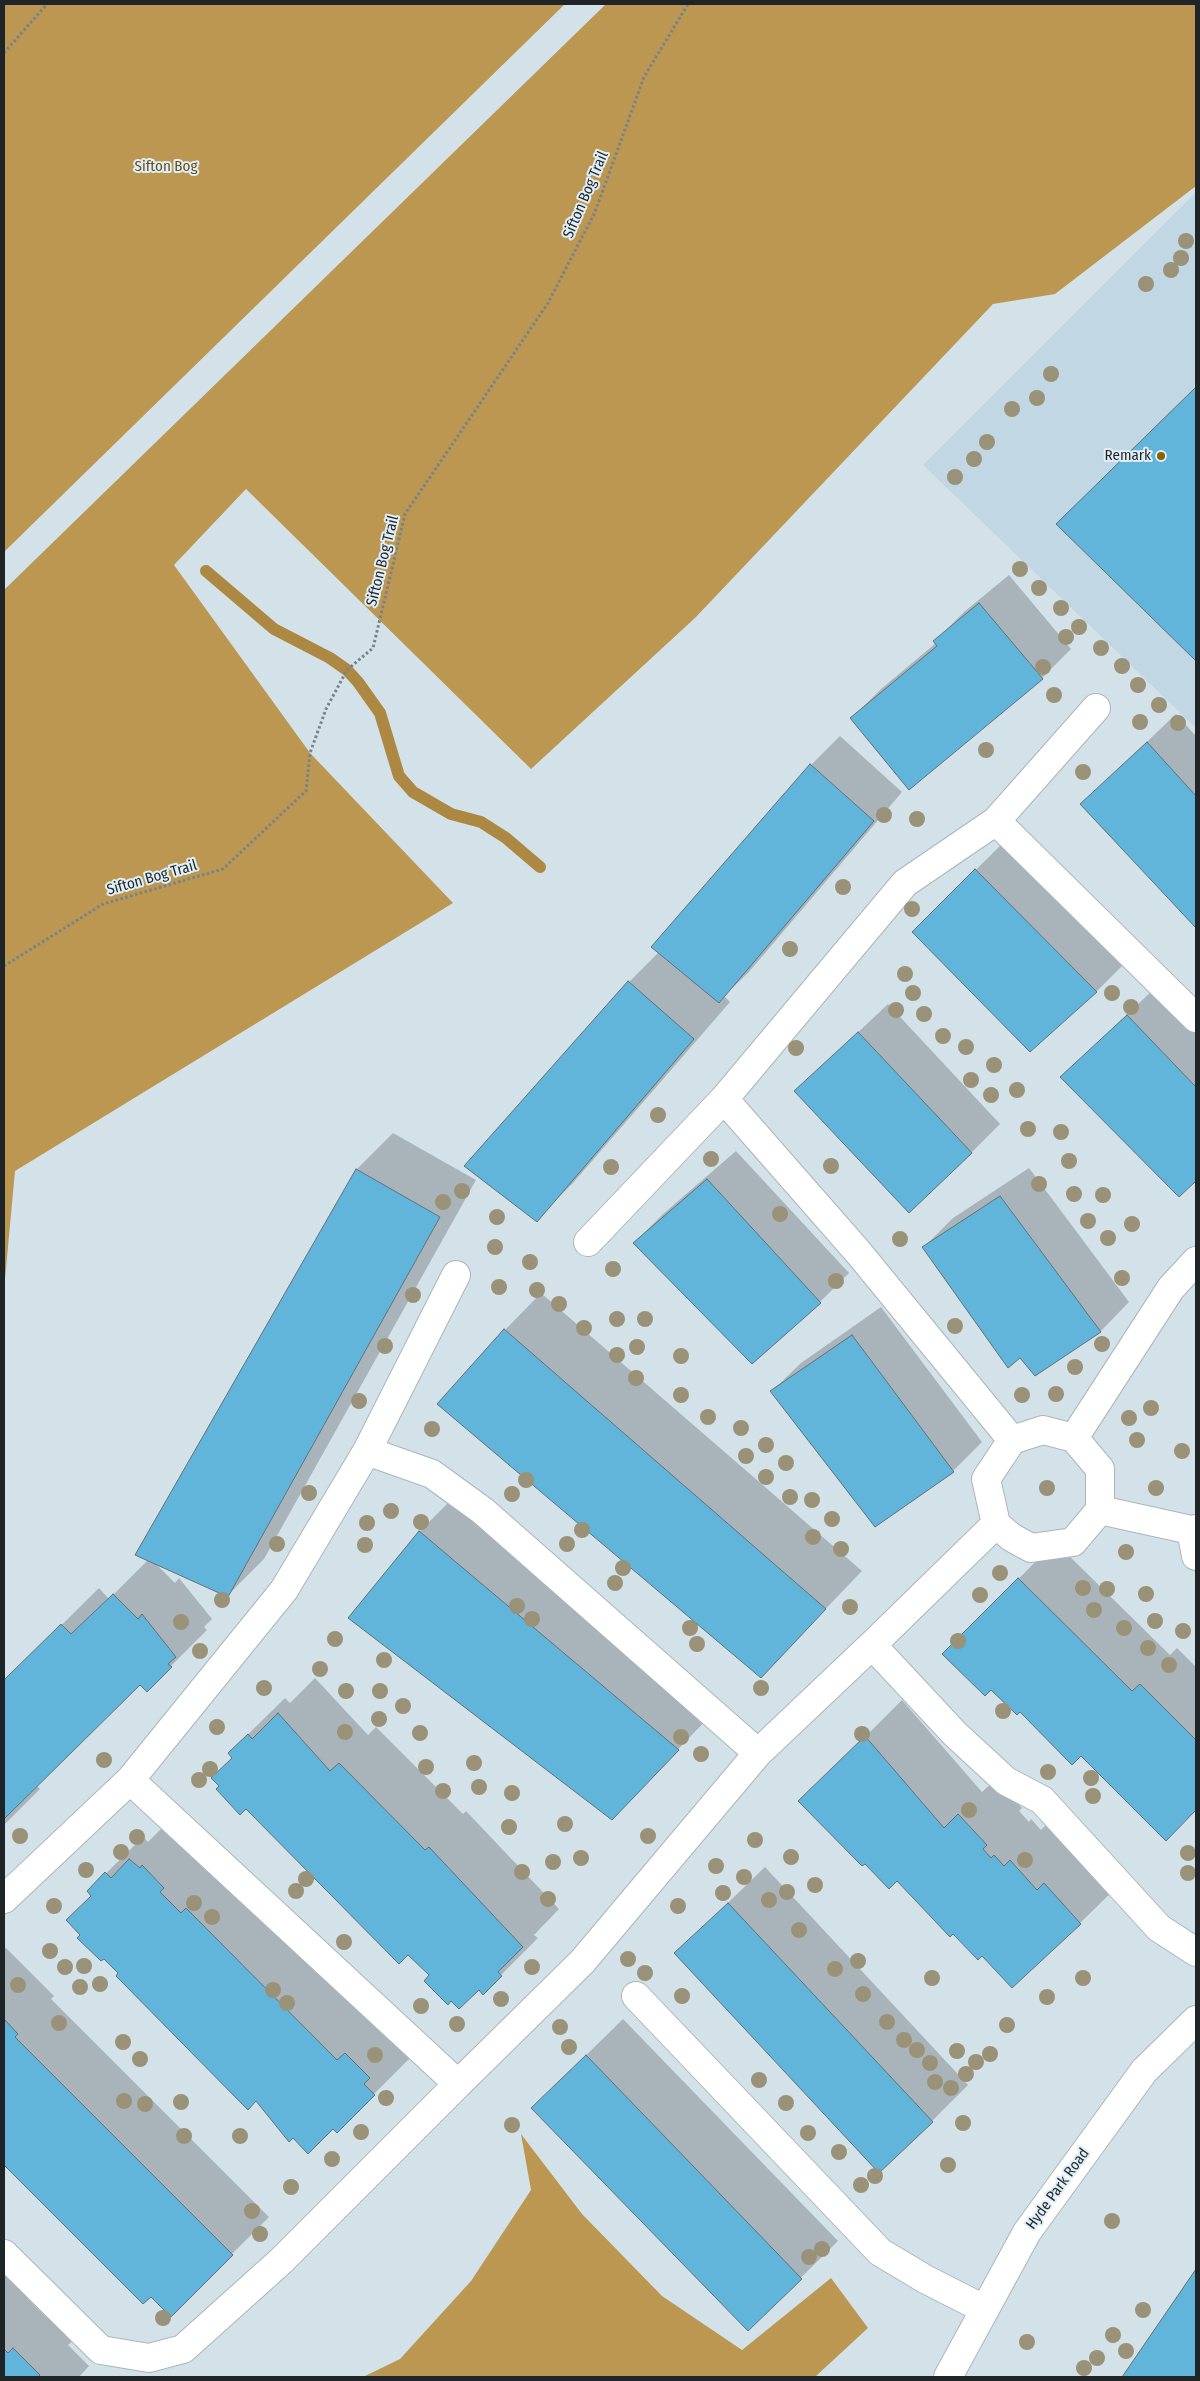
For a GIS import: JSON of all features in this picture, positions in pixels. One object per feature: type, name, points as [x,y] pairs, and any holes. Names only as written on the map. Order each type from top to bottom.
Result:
[{"type":"main road","points":[[588,1242],[724,1099],[904,883],[996,821],[1096,708]]},
{"type":"main road","points":[[996,821],[1196,1018]]},
{"type":"main road","points":[[724,1099],[858,1252],[1012,1440]]},
{"type":"main road","points":[[1074,1438],[1171,1288],[1196,1261]]},
{"type":"main road","points":[[4,1899],[130,1780],[284,1590],[367,1451],[456,1274]]},
{"type":"main road","points":[[1042,1430],[1074,1438],[1100,1469],[1100,1510],[1073,1542],[1031,1548],[1011,1537],[996,1524],[986,1479],[1012,1440],[1042,1430]]},
{"type":"main road","points":[[367,1451],[432,1474],[483,1511],[758,1752]]},
{"type":"main road","points":[[1100,1510],[1194,1539]]},
{"type":"main road","points":[[4,2254],[100,2350],[149,2358],[183,2349],[281,2261],[582,1962],[758,1752],[872,1645],[996,1524]]},
{"type":"main road","points":[[872,1645],[955,1734],[1006,1781],[1042,1800],[1159,1928],[1196,1952]]},
{"type":"main road","points":[[130,1780],[458,2084]]},
{"type":"main road","points":[[636,1996],[880,2252],[925,2279],[984,2309]]},
{"type":"main road","name":"Hyde Park Road","points":[[948,2377],[1027,2232],[1144,2071],[1196,2020]]},
{"type":"path","points":[[4,53],[46,4]]},
{"type":"path","name":"Sifton Bog Trail","points":[[4,966],[103,904],[223,869],[306,791],[310,753],[326,708],[346,670],[373,648],[405,514],[548,303],[595,212],[644,76],[688,4]]},
{"type":"shaded area","points":[[1196,192],[1196,728],[923,465]]},
{"type":"green space","name":"Sifton Bog","points":[[4,4],[565,4],[4,552]]},
{"type":"green space","points":[[606,4],[1196,4],[1196,186],[1055,294],[993,304],[695,618],[531,769],[246,489],[174,565],[310,753],[453,903],[15,1171],[4,1290],[4,590]]},
{"type":"green space","points":[[521,2134],[582,2214],[662,2296],[742,2350],[831,2278],[868,2328],[815,2377],[363,2377],[400,2359],[471,2281],[531,2190]]},
{"type":"building","name":"Remark","points":[[1196,387],[1196,661],[1056,524]]},
{"type":"building","points":[[979,603],[1043,679],[909,790],[850,718],[937,646],[933,641]]},
{"type":"building","points":[[1147,742],[1196,796],[1196,928],[1080,804]]},
{"type":"building","points":[[810,764],[874,821],[719,1003],[651,947]]},
{"type":"building","points":[[975,869],[1097,992],[1030,1052],[912,932]]},
{"type":"building","points":[[628,981],[694,1039],[537,1222],[464,1166]]},
{"type":"building","points":[[1127,1015],[1196,1087],[1196,1181],[1179,1197],[1060,1077]]},
{"type":"building","points":[[858,1032],[972,1153],[909,1213],[794,1091]]},
{"type":"building","points":[[356,1169],[440,1217],[228,1597],[135,1555]]},
{"type":"building","points":[[707,1179],[821,1303],[752,1364],[633,1243]]},
{"type":"building","points":[[1000,1196],[1101,1332],[1035,1376],[1020,1358],[1008,1368],[922,1247]]},
{"type":"building","points":[[504,1329],[826,1609],[761,1678],[437,1404]]},
{"type":"building","points":[[852,1335],[954,1472],[875,1527],[770,1391]]},
{"type":"building","points":[[419,1531],[679,1750],[612,1820],[348,1618]]},
{"type":"building","points":[[1018,1578],[1132,1691],[1140,1684],[1196,1740],[1196,1810],[1166,1841],[1081,1756],[1072,1765],[1020,1712],[1017,1715],[991,1690],[985,1696],[942,1654]]},
{"type":"building","points":[[113,1594],[138,1619],[142,1614],[176,1657],[168,1664],[172,1667],[147,1692],[140,1685],[4,1819],[4,1680],[61,1624],[71,1634]]},
{"type":"building","points":[[278,1713],[330,1771],[339,1763],[425,1850],[429,1847],[523,1947],[498,1972],[502,1976],[483,1995],[479,1990],[459,2009],[451,2001],[448,2005],[424,1981],[429,1975],[408,1955],[399,1964],[246,1809],[240,1815],[216,1789],[219,1786],[211,1778],[232,1758],[228,1753],[248,1734],[252,1739]]},
{"type":"building","points":[[865,1736],[944,1828],[958,1814],[987,1845],[983,1849],[991,1858],[994,1855],[1004,1866],[1010,1860],[1037,1890],[1044,1883],[1081,1924],[1012,1988],[982,1956],[978,1960],[953,1934],[950,1937],[897,1881],[889,1889],[865,1864],[862,1866],[798,1801]]},
{"type":"building","points":[[129,1859],[140,1868],[142,1865],[164,1888],[160,1892],[181,1913],[186,1908],[337,2060],[345,2053],[370,2078],[364,2084],[375,2095],[337,2133],[333,2129],[308,2154],[293,2138],[289,2142],[256,2101],[248,2110],[116,1976],[118,1973],[104,1959],[101,1961],[77,1938],[80,1935],[66,1920],[91,1896],[87,1891],[105,1872],[111,1878]]},
{"type":"building","points":[[728,1903],[933,2122],[879,2173],[674,1953]]},
{"type":"building","points":[[4,2019],[18,2034],[15,2037],[233,2255],[171,2317],[151,2297],[143,2304],[4,2165]]},
{"type":"building","points":[[586,2055],[802,2279],[748,2331],[531,2108]]},
{"type":"building","points":[[1196,2269],[1196,2377],[1122,2377]]},
{"type":"building","points":[[13,2348],[40,2375],[38,2377],[4,2377],[4,2349],[8,2353]]},
{"type":"waterway","points":[[206,571],[274,629],[330,658],[347,670],[380,713],[399,776],[413,792],[451,814],[481,822],[506,838],[540,867]]},
{"type":"place","name":"Remark","points":[[1161,456]]}]
